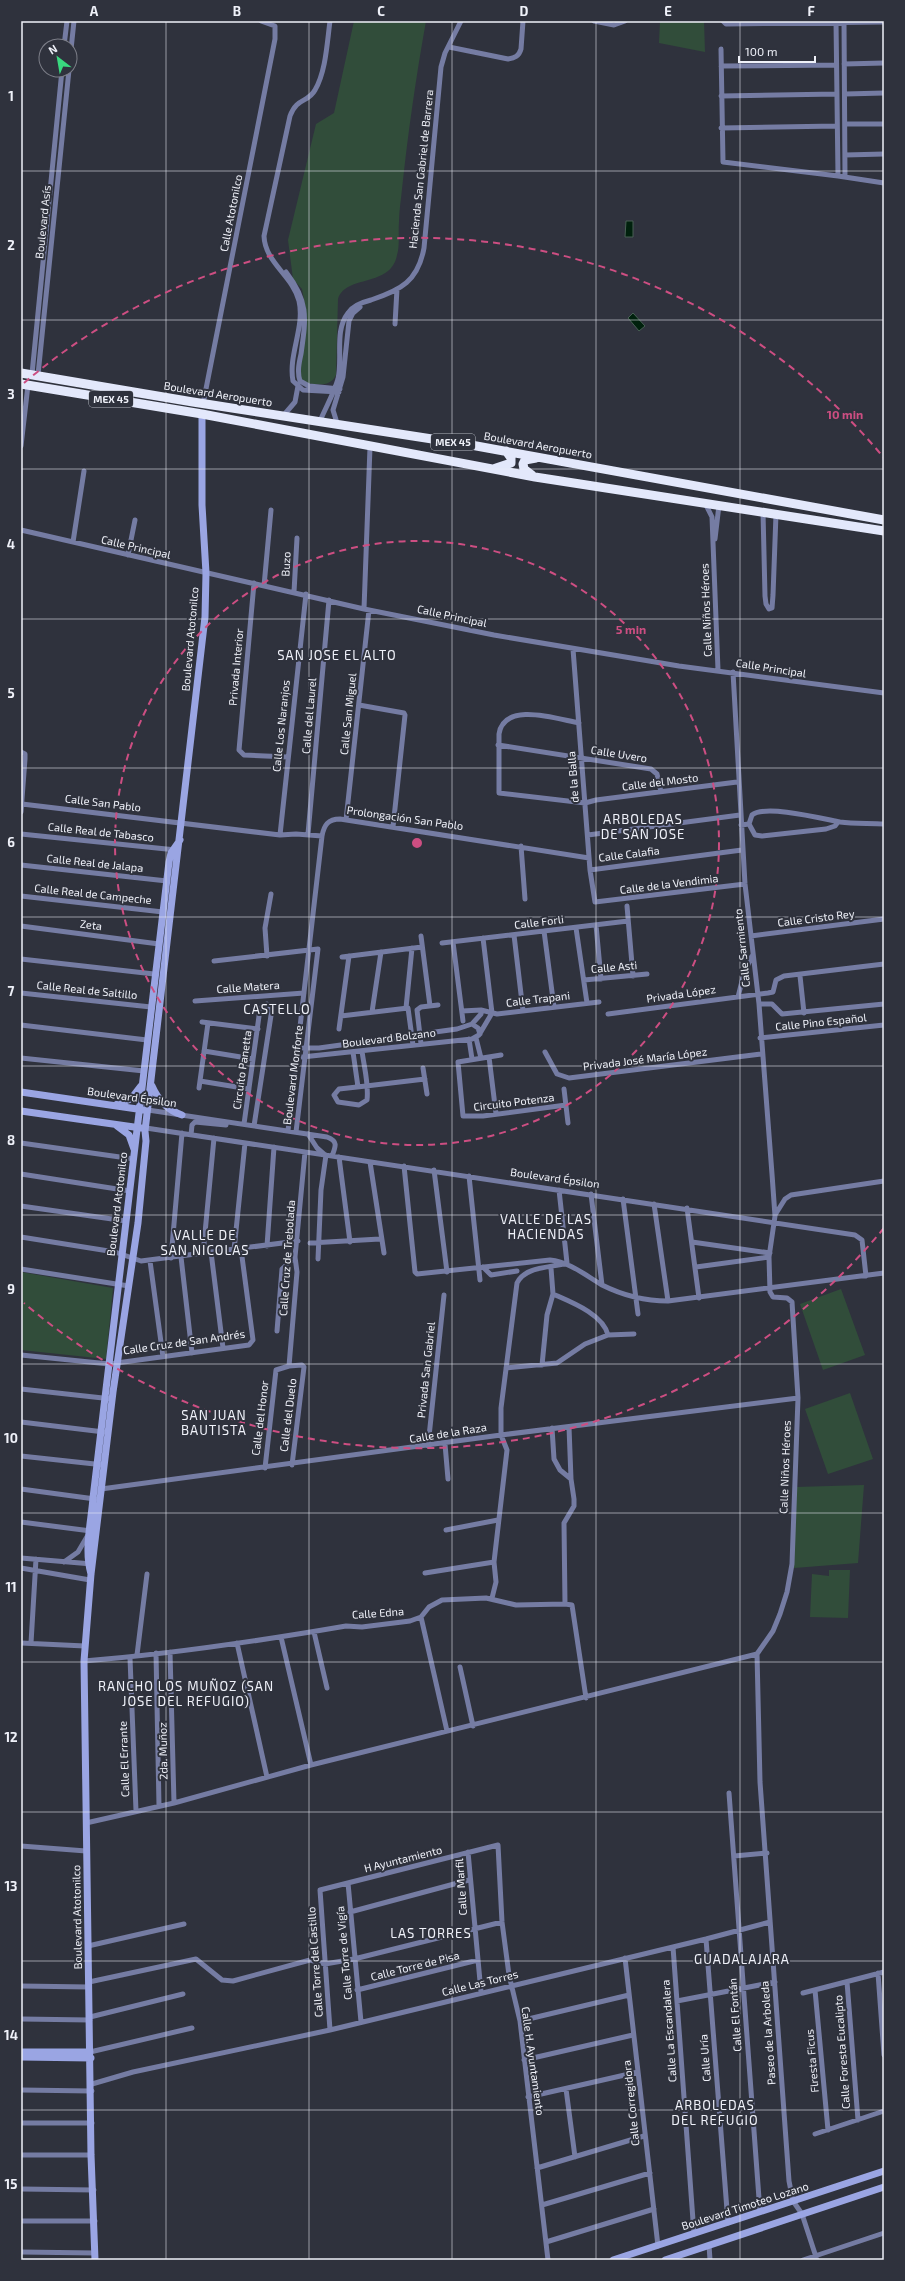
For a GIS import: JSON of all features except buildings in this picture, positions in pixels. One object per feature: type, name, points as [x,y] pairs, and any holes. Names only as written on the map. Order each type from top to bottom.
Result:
[{"type":"highway","name":"Boulevard Aeropuerto","points":[[21,372],[203,404],[320,420],[546,458],[884,520]]},
{"type":"highway","name":"Boulevard Aeropuerto","points":[[24,384],[202,414],[370,447],[536,477],[719,504],[884,531]]},
{"type":"highway","points":[[490,469],[511,463],[511,458],[506,452]]},
{"type":"highway","points":[[536,477],[524,469],[524,462],[528,459],[546,458]]},
{"type":"street","points":[[65,38],[67,21]]},
{"type":"street","points":[[73,38],[74,21]]},
{"type":"street","name":"Calle Atotonilco","points":[[203,404],[275,39],[275,26],[261,21]]},
{"type":"street","points":[[330,21],[322,67],[315,90],[312,95],[294,106],[290,116],[269,215],[268,245],[283,271],[297,286],[303,298],[299,344],[292,374],[299,385],[312,392],[333,390],[340,391]]},
{"type":"street","name":"Hacienda San Gabriel de Barrera","points":[[399,290],[416,272],[422,259],[442,67],[448,47],[461,21]]},
{"type":"street","points":[[448,47],[515,58],[520,54],[523,21]]},
{"type":"street","points":[[594,21],[614,25],[625,21]]},
{"type":"street","points":[[723,21],[726,24],[884,22]]},
{"type":"street","points":[[836,22],[838,176]]},
{"type":"street","points":[[844,22],[846,177]]},
{"type":"street","points":[[66,34],[73,34]]},
{"type":"street","points":[[722,49],[721,128],[722,160],[725,164],[838,176],[884,183]]},
{"type":"street","points":[[844,64],[884,63]]},
{"type":"street","points":[[722,66],[836,65]]},
{"type":"street","name":"Boulevard Asís","points":[[54,188],[62,78]]},
{"type":"street","name":"Boulevard Asís","points":[[35,375],[54,188],[68,78]]},
{"type":"street","points":[[845,94],[884,93]]},
{"type":"street","points":[[721,96],[837,94]]},
{"type":"street","points":[[845,124],[884,124]]},
{"type":"street","points":[[721,128],[837,126]]},
{"type":"street","points":[[845,155],[884,154]]},
{"type":"street","points":[[395,324],[399,290]]},
{"type":"street","points":[[320,420],[338,379],[343,324],[349,311],[357,305],[399,290]]},
{"type":"street","points":[[337,423],[333,410],[340,391],[348,328],[353,313],[363,305],[399,290]]},
{"type":"street","points":[[340,349],[346,350]]},
{"type":"street","points":[[21,446],[24,384]]},
{"type":"street","points":[[283,416],[295,402],[299,385]]},
{"type":"street","name":"Boulevard Atotonilco","points":[[95,2257],[94,2190],[91,2155],[92,2088],[86,1851],[84,1661],[91,1577],[92,1532],[105,1432],[109,1364],[140,1110],[154,974],[170,858],[176,850],[180,840],[203,637],[206,573],[202,505],[202,414]]},
{"type":"street","name":"Calle San Miguel","points":[[346,820],[359,705],[366,609],[370,447]]},
{"type":"street","points":[[73,542],[84,471]]},
{"type":"street","name":"Calle Niños Héroes","points":[[705,502],[711,513],[718,670]]},
{"type":"street","name":"Calle Niños Héroes","points":[[713,550],[719,504]]},
{"type":"street","points":[[264,586],[271,510]]},
{"type":"street","points":[[763,512],[765,596],[766,604],[769,609],[772,608],[773,595],[776,514]]},
{"type":"street","points":[[128,556],[135,520]]},
{"type":"street","name":"Calle Principal","points":[[21,530],[128,556],[306,594],[366,609],[573,649],[679,666],[884,693]]},
{"type":"street","name":"Buzo","points":[[294,592],[297,538]]},
{"type":"street","name":"Privada Interior","points":[[254,583],[244,684],[240,753],[288,757]]},
{"type":"street","name":"Calle Los Naranjos","points":[[280,836],[306,594]]},
{"type":"street","name":"Calle del Laurel","points":[[308,834],[329,600]]},
{"type":"street","name":"de la Balla","points":[[573,649],[590,870],[595,902]]},
{"type":"street","name":"Calle Sarmiento","points":[[733,672],[742,850],[758,1004],[774,1219]]},
{"type":"street","points":[[359,705],[404,713],[405,715],[393,827]]},
{"type":"street","points":[[579,722],[523,714],[506,719],[500,728],[498,746],[581,758]]},
{"type":"street","name":"Calle del Mosto","points":[[498,746],[499,793],[585,803],[738,782]]},
{"type":"street","points":[[21,812],[23,753]]},
{"type":"street","name":"Calle Uvero","points":[[581,758],[654,770],[658,774],[661,792]]},
{"type":"street","name":"Calle San Pablo","points":[[22,804],[181,823]]},
{"type":"street","points":[[838,822],[835,826],[826,829],[762,836],[755,835],[750,824],[752,815],[760,811],[791,813],[838,822],[884,824]]},
{"type":"street","points":[[588,835],[740,815]]},
{"type":"street","name":"Prolongación San Pablo","points":[[322,836],[324,827],[330,820],[346,820],[521,846],[589,858]]},
{"type":"street","points":[[181,823],[280,836],[308,834],[322,836]]},
{"type":"street","points":[[741,825],[750,824]]},
{"type":"street","name":"Calle Real de Tabasco","points":[[21,834],[176,850]]},
{"type":"street","name":"Boulevard Monforte","points":[[288,1131],[322,836]]},
{"type":"street","points":[[521,846],[525,899]]},
{"type":"street","name":"Boulevard Atotonilco","points":[[108,1398],[117,1362],[133,1259],[145,1160],[146,1128],[176,850]]},
{"type":"street","name":"Calle Calafia","points":[[590,870],[742,850]]},
{"type":"street","name":"Calle Real de Jalapa","points":[[21,865],[167,881]]},
{"type":"street","name":"Calle de la Vendimia","points":[[595,902],[745,884]]},
{"type":"street","points":[[267,956],[265,928],[270,894]]},
{"type":"street","name":"Calle Real de Campeche","points":[[21,896],[163,912]]},
{"type":"street","points":[[626,906],[633,976]]},
{"type":"street","name":"Calle Cristo Rey","points":[[751,936],[884,919]]},
{"type":"street","name":"Calle Forli","points":[[442,943],[628,921]]},
{"type":"street","points":[[596,925],[601,979]]},
{"type":"street","name":"Zeta","points":[[21,926],[159,944]]},
{"type":"street","points":[[576,928],[587,1003]]},
{"type":"street","points":[[544,931],[554,1007]]},
{"type":"street","points":[[514,935],[523,1011]]},
{"type":"street","points":[[420,936],[430,1006]]},
{"type":"street","points":[[478,1036],[492,1013],[483,938]]},
{"type":"street","points":[[453,942],[463,1022]]},
{"type":"street","points":[[342,957],[422,947]]},
{"type":"street","points":[[406,1008],[412,948]]},
{"type":"street","points":[[214,961],[267,956],[308,949]]},
{"type":"street","name":"Boulevard Monforte","points":[[296,1132],[318,949],[308,949]]},
{"type":"street","points":[[372,1012],[381,952]]},
{"type":"street","points":[[738,997],[744,973],[753,955]]},
{"type":"street","points":[[339,1028],[349,956]]},
{"type":"street","points":[[21,959],[154,974]]},
{"type":"street","points":[[804,1013],[800,976],[884,964]]},
{"type":"street","name":"Calle Asti","points":[[584,980],[647,974]]},
{"type":"street","name":"Privada López","points":[[608,1014],[773,992],[776,980],[780,978],[800,976]]},
{"type":"street","name":"Calle Real de Saltillo","points":[[21,993],[151,1007]]},
{"type":"street","name":"Calle Matera","points":[[195,1001],[304,993]]},
{"type":"street","name":"Calle Trapani","points":[[481,1010],[492,1013],[523,1011],[599,1002]]},
{"type":"street","points":[[421,1044],[417,1010],[421,1007],[438,1004]]},
{"type":"street","points":[[758,1004],[772,1004],[782,1014],[884,1004]]},
{"type":"street","name":"Circuito Panetta","points":[[242,1124],[254,1059],[261,1007],[268,1005],[272,1009],[254,1126]]},
{"type":"street","points":[[341,1016],[406,1008],[410,1010],[413,1045]]},
{"type":"street","points":[[462,1011],[481,1010],[480,1015],[472,1024],[478,1028],[481,1058]]},
{"type":"street","points":[[199,1088],[204,1051],[205,1022],[258,1029]]},
{"type":"street","name":"Boulevard Bolzano","points":[[298,1047],[306,1048],[420,1034],[457,1029],[472,1024]]},
{"type":"street","points":[[21,1025],[148,1040]]},
{"type":"street","name":"Calle Pino Español","points":[[760,1038],[884,1025]]},
{"type":"street","name":"Boulevard Bolzano","points":[[297,1056],[305,1057],[353,1052],[469,1039],[478,1036]]},
{"type":"street","points":[[469,1039],[472,1059]]},
{"type":"street","points":[[204,1051],[254,1059]]},
{"type":"street","points":[[362,1051],[366,1086],[367,1100],[361,1104],[338,1102],[334,1098],[335,1093],[339,1089],[358,1087],[366,1086],[425,1079]]},
{"type":"street","points":[[353,1052],[358,1087]]},
{"type":"street","name":"Privada José María López","points":[[545,1052],[556,1074],[568,1078],[761,1054]]},
{"type":"street","name":"Circuito Potenza","points":[[501,1055],[459,1061],[457,1064],[462,1113],[468,1117],[566,1105]]},
{"type":"street","points":[[490,1057],[496,1114]]},
{"type":"street","points":[[21,1058],[144,1072]]},
{"type":"street","points":[[423,1068],[427,1094]]},
{"type":"street","points":[[113,1105],[126,1102],[135,1095],[143,1080]]},
{"type":"street","points":[[200,1081],[249,1089]]},
{"type":"street","points":[[151,1085],[164,1105],[173,1112],[182,1115]]},
{"type":"street","points":[[564,1089],[568,1123]]},
{"type":"street","name":"Boulevard Épsilon","points":[[21,1092],[327,1137],[334,1140],[336,1145],[332,1156]]},
{"type":"street","name":"Boulevard Épsilon","points":[[21,1111],[434,1170],[623,1200],[774,1219],[859,1236],[862,1240],[866,1276]]},
{"type":"street","name":"Boulevard Épsilon","points":[[191,1135],[192,1126],[197,1121],[230,1125],[242,1124]]},
{"type":"street","points":[[21,1143],[134,1156],[129,1135],[113,1124]]},
{"type":"street","points":[[171,1258],[182,1133]]},
{"type":"street","points":[[308,1134],[317,1148],[326,1155],[321,1190],[318,1259]]},
{"type":"street","points":[[203,1254],[214,1138]]},
{"type":"street","points":[[234,1250],[245,1143]]},
{"type":"street","points":[[267,1246],[274,1147]]},
{"type":"street","name":"Calle Cruz de Trebolada","points":[[289,1366],[296,1272],[295,1256],[298,1241],[305,1152]]},
{"type":"street","points":[[340,1157],[350,1242]]},
{"type":"street","points":[[370,1162],[380,1239],[384,1253]]},
{"type":"street","points":[[404,1166],[415,1272],[447,1272],[550,1260],[567,1263],[602,1284],[636,1299],[668,1301],[770,1289],[884,1273]]},
{"type":"street","points":[[434,1170],[447,1272]]},
{"type":"street","points":[[21,1174],[130,1191]]},
{"type":"street","points":[[469,1176],[480,1267],[480,1280]]},
{"type":"street","points":[[770,1289],[770,1255],[774,1219],[785,1198],[791,1195],[884,1181]]},
{"type":"street","points":[[559,1190],[567,1263]]},
{"type":"street","points":[[591,1194],[602,1284]]},
{"type":"street","points":[[623,1200],[638,1314]]},
{"type":"street","points":[[654,1204],[668,1301]]},
{"type":"street","points":[[21,1206],[126,1221]]},
{"type":"street","points":[[687,1208],[699,1298]]},
{"type":"street","points":[[21,1237],[122,1253],[133,1259],[150,1261],[298,1241]]},
{"type":"street","points":[[310,1243],[350,1242],[380,1239]]},
{"type":"street","points":[[692,1242],[770,1255]]},
{"type":"street","name":"Calle Cruz de San Andrés","points":[[109,1364],[249,1345],[253,1340],[241,1249]]},
{"type":"street","points":[[211,1252],[223,1348]]},
{"type":"street","points":[[696,1267],[770,1255]]},
{"type":"street","points":[[277,1331],[282,1269],[295,1256]]},
{"type":"street","points":[[181,1257],[192,1353]]},
{"type":"street","points":[[150,1261],[163,1356]]},
{"type":"street","points":[[492,1598],[496,1582],[494,1562],[507,1450],[501,1435],[502,1388],[519,1274],[514,1263]]},
{"type":"street","points":[[480,1267],[491,1275],[519,1274],[528,1271],[551,1268],[567,1263]]},
{"type":"street","points":[[542,1365],[547,1315],[553,1294],[551,1268]]},
{"type":"street","points":[[21,1269],[129,1286]]},
{"type":"street","name":"Calle Niños Héroes","points":[[757,1654],[773,1631],[790,1578],[798,1398],[792,1302],[787,1298],[773,1297],[770,1289]]},
{"type":"street","points":[[553,1294],[585,1310],[604,1324],[608,1336]]},
{"type":"street","name":"Privada San Gabriel","points":[[428,1446],[444,1296]]},
{"type":"street","points":[[506,1368],[557,1363],[574,1350],[608,1336],[634,1334]]},
{"type":"street","points":[[21,1354],[109,1364]]},
{"type":"street","name":"Calle del Duelo","points":[[289,1366],[302,1365],[304,1367],[292,1465]]},
{"type":"street","name":"Calle del Honor","points":[[265,1468],[276,1370],[289,1366]]},
{"type":"street","points":[[21,1389],[108,1398]]},
{"type":"street","name":"Calle de la Raza","points":[[101,1490],[445,1444],[552,1428],[798,1398]]},
{"type":"street","points":[[21,1422],[105,1432]]},
{"type":"street","points":[[569,1427],[571,1479],[574,1489],[574,1506],[564,1522],[565,1604],[574,1607],[586,1698]]},
{"type":"street","points":[[552,1428],[555,1463],[571,1479]]},
{"type":"street","points":[[445,1444],[448,1479]]},
{"type":"street","points":[[21,1456],[101,1465]]},
{"type":"street","name":"Boulevard Atotonilco","points":[[97,1499],[101,1490],[101,1465]]},
{"type":"street","points":[[21,1489],[97,1499]]},
{"type":"street","points":[[446,1530],[498,1520]]},
{"type":"street","points":[[21,1522],[92,1532],[78,1552],[64,1562]]},
{"type":"street","points":[[21,1558],[91,1564]]},
{"type":"street","points":[[32,1643],[36,1559]]},
{"type":"street","points":[[425,1573],[494,1562]]},
{"type":"street","points":[[21,1568],[91,1577]]},
{"type":"street","points":[[137,1655],[147,1574]]},
{"type":"street","name":"Calle Edna","points":[[84,1661],[130,1658],[137,1655],[281,1637],[346,1626],[362,1627],[410,1621],[421,1617],[429,1607],[442,1600],[492,1598],[500,1602],[516,1605],[565,1604]]},
{"type":"street","points":[[421,1617],[448,1731]]},
{"type":"street","points":[[314,1632],[327,1688]]},
{"type":"street","points":[[281,1637],[311,1765]]},
{"type":"street","points":[[21,1643],[85,1646]]},
{"type":"street","points":[[237,1643],[267,1777]]},
{"type":"street","name":"2da. Muñoz","points":[[170,1652],[174,1803]]},
{"type":"street","points":[[156,1653],[159,1806]]},
{"type":"street","points":[[86,1822],[174,1803],[311,1765],[586,1698],[757,1654]]},
{"type":"street","name":"Paseo de la Arboleda","points":[[757,1654],[760,1782],[767,1853],[770,1922],[789,2181],[793,2201],[802,2214],[816,2258]]},
{"type":"street","name":"Calle El Errante","points":[[130,1658],[136,1811]]},
{"type":"street","points":[[460,1667],[473,1726]]},
{"type":"street","name":"Calle El Fontán","points":[[730,1793],[760,2212]]},
{"type":"street","name":"H Ayuntamiento","points":[[320,1893],[322,1889],[495,1845]]},
{"type":"street","name":"Calle H. Ayuntamiento","points":[[495,1845],[499,1848],[502,1922],[511,1985],[520,2021],[548,2260]]},
{"type":"street","points":[[21,1846],[86,1851]]},
{"type":"street","name":"Calle Marfil","points":[[468,1852],[469,1880],[481,1992]]},
{"type":"street","points":[[734,1856],[767,1853]]},
{"type":"street","points":[[350,1912],[469,1880]]},
{"type":"street","name":"Calle Torre de Vigía","points":[[348,1883],[361,2022]]},
{"type":"street","name":"Calle Torre del Castillo","points":[[320,1893],[330,2030]]},
{"type":"street","points":[[21,1986],[89,1985],[188,1959],[199,1960],[226,1982],[310,1960],[325,1964],[354,1959],[502,1922]]},
{"type":"street","name":"Calle Las Torres","points":[[21,2090],[92,2088],[133,2072],[330,2030],[481,1992],[706,1939],[770,1922]]},
{"type":"street","points":[[88,1946],[184,1924]]},
{"type":"street","name":"Calle Uría","points":[[706,1939],[728,2223]]},
{"type":"street","name":"Calle La Escandalera","points":[[673,1947],[694,2234]]},
{"type":"street","name":"Calle Corregidora","points":[[625,1958],[644,2136],[650,2173],[658,2246]]},
{"type":"street","name":"Calle Torre de Pisa","points":[[357,1990],[478,1960]]},
{"type":"street","points":[[803,1993],[884,1972]]},
{"type":"street","points":[[878,1974],[884,2055]]},
{"type":"street","points":[[677,2001],[743,1989],[748,1986],[775,1982]]},
{"type":"street","name":"Calle Foresta Eucalipto","points":[[847,1982],[858,2120]]},
{"type":"street","name":"Flresta Ficus","points":[[816,1990],[828,2130]]},
{"type":"street","points":[[21,2019],[90,2018],[183,1994]]},
{"type":"street","points":[[520,2021],[629,1995]]},
{"type":"street","points":[[21,2057],[91,2055],[192,2028]]},
{"type":"street","points":[[524,2060],[633,2035]]},
{"type":"street","points":[[21,2052],[91,2055]]},
{"type":"street","points":[[528,2097],[638,2072]]},
{"type":"street","points":[[566,2089],[575,2157]]},
{"type":"street","points":[[815,2134],[884,2111]]},
{"type":"street","points":[[21,2122],[92,2123]]},
{"type":"street","points":[[537,2168],[644,2136]]},
{"type":"street","points":[[21,2155],[91,2155]]},
{"type":"street","name":"Boulevard Timoteo Lozano","points":[[613,2260],[884,2171]]},
{"type":"street","points":[[542,2205],[650,2173]]},
{"type":"street","points":[[665,2260],[884,2187]]},
{"type":"street","points":[[21,2189],[94,2190]]},
{"type":"street","points":[[546,2242],[654,2209]]},
{"type":"street","points":[[21,2221],[94,2221]]},
{"type":"street","points":[[803,2260],[816,2258],[884,2233]]},
{"type":"street","points":[[710,2245],[710,2260]]},
{"type":"street","points":[[21,2252],[95,2257]]},
{"type":"shaded area","points":[[354,21],[426,21],[407,147],[399,214],[398,251],[393,265],[386,272],[378,277],[350,286],[343,291],[338,299],[336,375],[326,384],[304,383],[299,375],[306,310],[302,289],[293,279],[288,240],[316,124],[334,113]]},
{"type":"shaded area","points":[[660,21],[704,21],[705,52],[659,43]]},
{"type":"shaded area","points":[[626,221],[633,221],[633,237],[625,237]]},
{"type":"shaded area","points":[[633,313],[645,326],[639,331],[628,318]]},
{"type":"shaded area","points":[[21,1272],[113,1288],[106,1359],[21,1350]]},
{"type":"shaded area","points":[[841,1289],[865,1355],[823,1370],[800,1304]]},
{"type":"shaded area","points":[[850,1393],[873,1459],[828,1474],[805,1409]]},
{"type":"shaded area","points":[[864,1485],[858,1563],[794,1568],[796,1487]]},
{"type":"shaded area","points":[[829,1570],[850,1570],[848,1618],[810,1617],[812,1574],[829,1576]]},
{"type":"district","name":"SAN JOSE EL ALTO","points":[[337,655]]},
{"type":"district","name":"ARBOLEDAS DE SAN JOSE","points":[[643,826]]},
{"type":"district","name":"CASTELLO","points":[[277,1009]]},
{"type":"district","name":"VALLE DE LAS HACIENDAS","points":[[546,1226]]},
{"type":"district","name":"VALLE DE SAN NICOLAS","points":[[205,1242]]},
{"type":"district","name":"SAN JUAN BAUTISTA","points":[[214,1422]]},
{"type":"district","name":"RANCHO LOS MUÑOZ (SAN JOSE DEL REFUGIO)","points":[[186,1694]]},
{"type":"district","name":"LAS TORRES","points":[[431,1933]]},
{"type":"district","name":"GUADALAJARA","points":[[742,1959]]},
{"type":"district","name":"ARBOLEDAS DEL REFUGIO","points":[[715,2112]]}]
